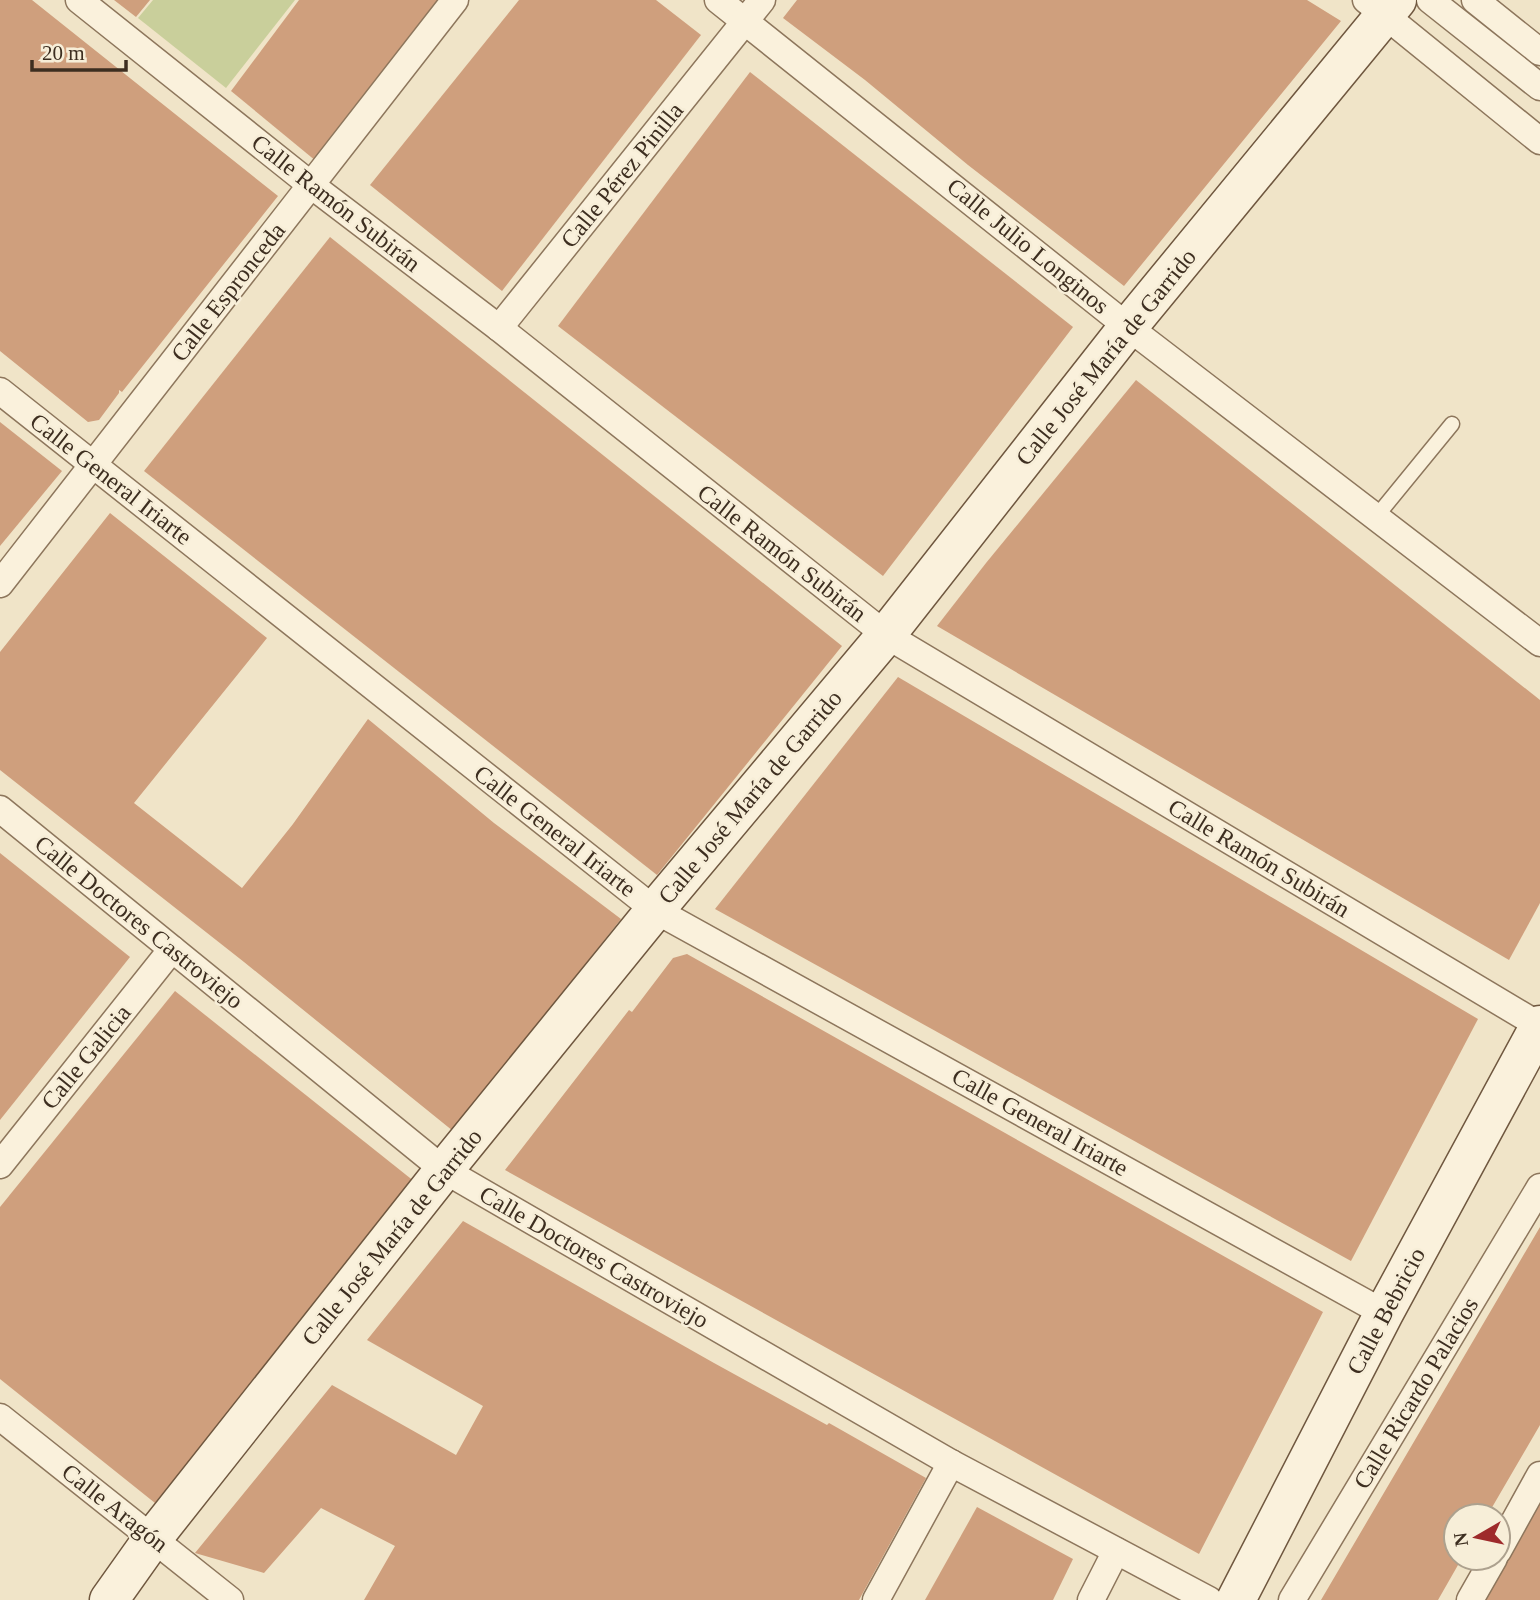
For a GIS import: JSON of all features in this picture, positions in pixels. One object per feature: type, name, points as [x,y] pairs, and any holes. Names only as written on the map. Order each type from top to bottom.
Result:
[{"type":"street","name":"Calle Ramón Subirán","points":[[79,0],[886,635],[1540,1025]]},
{"type":"street","name":"Calle Espronceda","points":[[0,584],[456,0]]},
{"type":"street","name":"Calle Julio Longinos","points":[[718,0],[1128,327],[1540,643]]},
{"type":"street","name":"Calle Pérez Pinilla","points":[[499,328],[762,0]]},
{"type":"street","points":[[1430,0],[1540,88]]},
{"type":"street","points":[[1475,0],[1540,52]]},
{"type":"street","points":[[1382,5],[1540,141]]},
{"type":"street","name":"Calle José María de Garrido","points":[[109,1600],[153,1538],[444,1170],[655,910],[886,635],[1382,5]]},
{"type":"street","name":"Calle General Iriarte","points":[[0,391],[655,910],[1384,1313]]},
{"type":"street","name":"Calle Doctores Castroviejo","points":[[0,809],[444,1170],[951,1463],[1209,1600]]},
{"type":"street","name":"Calle Galicia","points":[[0,1165],[173,949]]},
{"type":"street","name":"Calle Bebricio","points":[[1236,1600],[1384,1313],[1540,1025]]},
{"type":"street","name":"Calle Ricardo Palacios","points":[[1292,1600],[1540,1186]]},
{"type":"street","name":"Calle Aragón","points":[[0,1418],[230,1600]]},
{"type":"street","points":[[876,1600],[951,1463]]},
{"type":"street","points":[[1512,1525],[1540,1475]]},
{"type":"street","points":[[1091,1600],[1116,1551]]},
{"type":"street","points":[[1470,1600],[1486,1572]]},
{"type":"lane","points":[[1376,517],[1452,424]]},
{"type":"green space","points":[[153,0],[295,0],[226,88],[138,18]]},
{"type":"building","points":[[0,0],[32,0],[278,196],[122,392],[119,390],[99,420],[88,422],[0,351]]},
{"type":"building","points":[[114,0],[150,0],[136,17]]},
{"type":"building","points":[[299,0],[448,0],[322,166],[231,91]]},
{"type":"building","points":[[519,0],[656,0],[701,35],[502,291],[370,185]]},
{"type":"building","points":[[797,0],[1307,0],[1341,21],[1124,286],[783,18]]},
{"type":"building","points":[[750,72],[1073,327],[883,576],[558,326]]},
{"type":"building","points":[[330,237],[842,646],[657,875],[144,471]]},
{"type":"building","points":[[1136,380],[1540,700],[1540,903],[1509,960],[937,626]]},
{"type":"building","points":[[0,422],[62,471],[0,546]]},
{"type":"building","points":[[110,513],[267,638],[134,803],[242,888],[293,824],[368,719],[494,823],[621,919],[453,1131],[0,770],[0,652]]},
{"type":"building","points":[[898,677],[1478,1019],[1351,1261],[715,909]]},
{"type":"building","points":[[0,853],[130,957],[0,1120]]},
{"type":"building","points":[[687,954],[1323,1312],[1199,1554],[505,1170],[629,1010],[632,1012],[673,958]]},
{"type":"building","points":[[175,991],[415,1182],[155,1503],[0,1379],[0,1207]]},
{"type":"building","points":[[463,1221],[714,1363],[926,1478],[859,1600],[364,1600],[395,1546],[321,1508],[264,1573],[195,1553],[332,1385],[456,1455],[483,1406],[367,1340]]},
{"type":"building","points":[[1540,1227],[1540,1425],[1495,1502],[1442,1502],[1442,1572],[1454,1572],[1438,1600],[1321,1600]]},
{"type":"building","points":[[1540,1500],[1540,1600],[1481,1600],[1498,1572],[1512,1572],[1512,1547]]},
{"type":"building","points":[[977,1507],[1073,1559],[1053,1600],[925,1600]]}]
